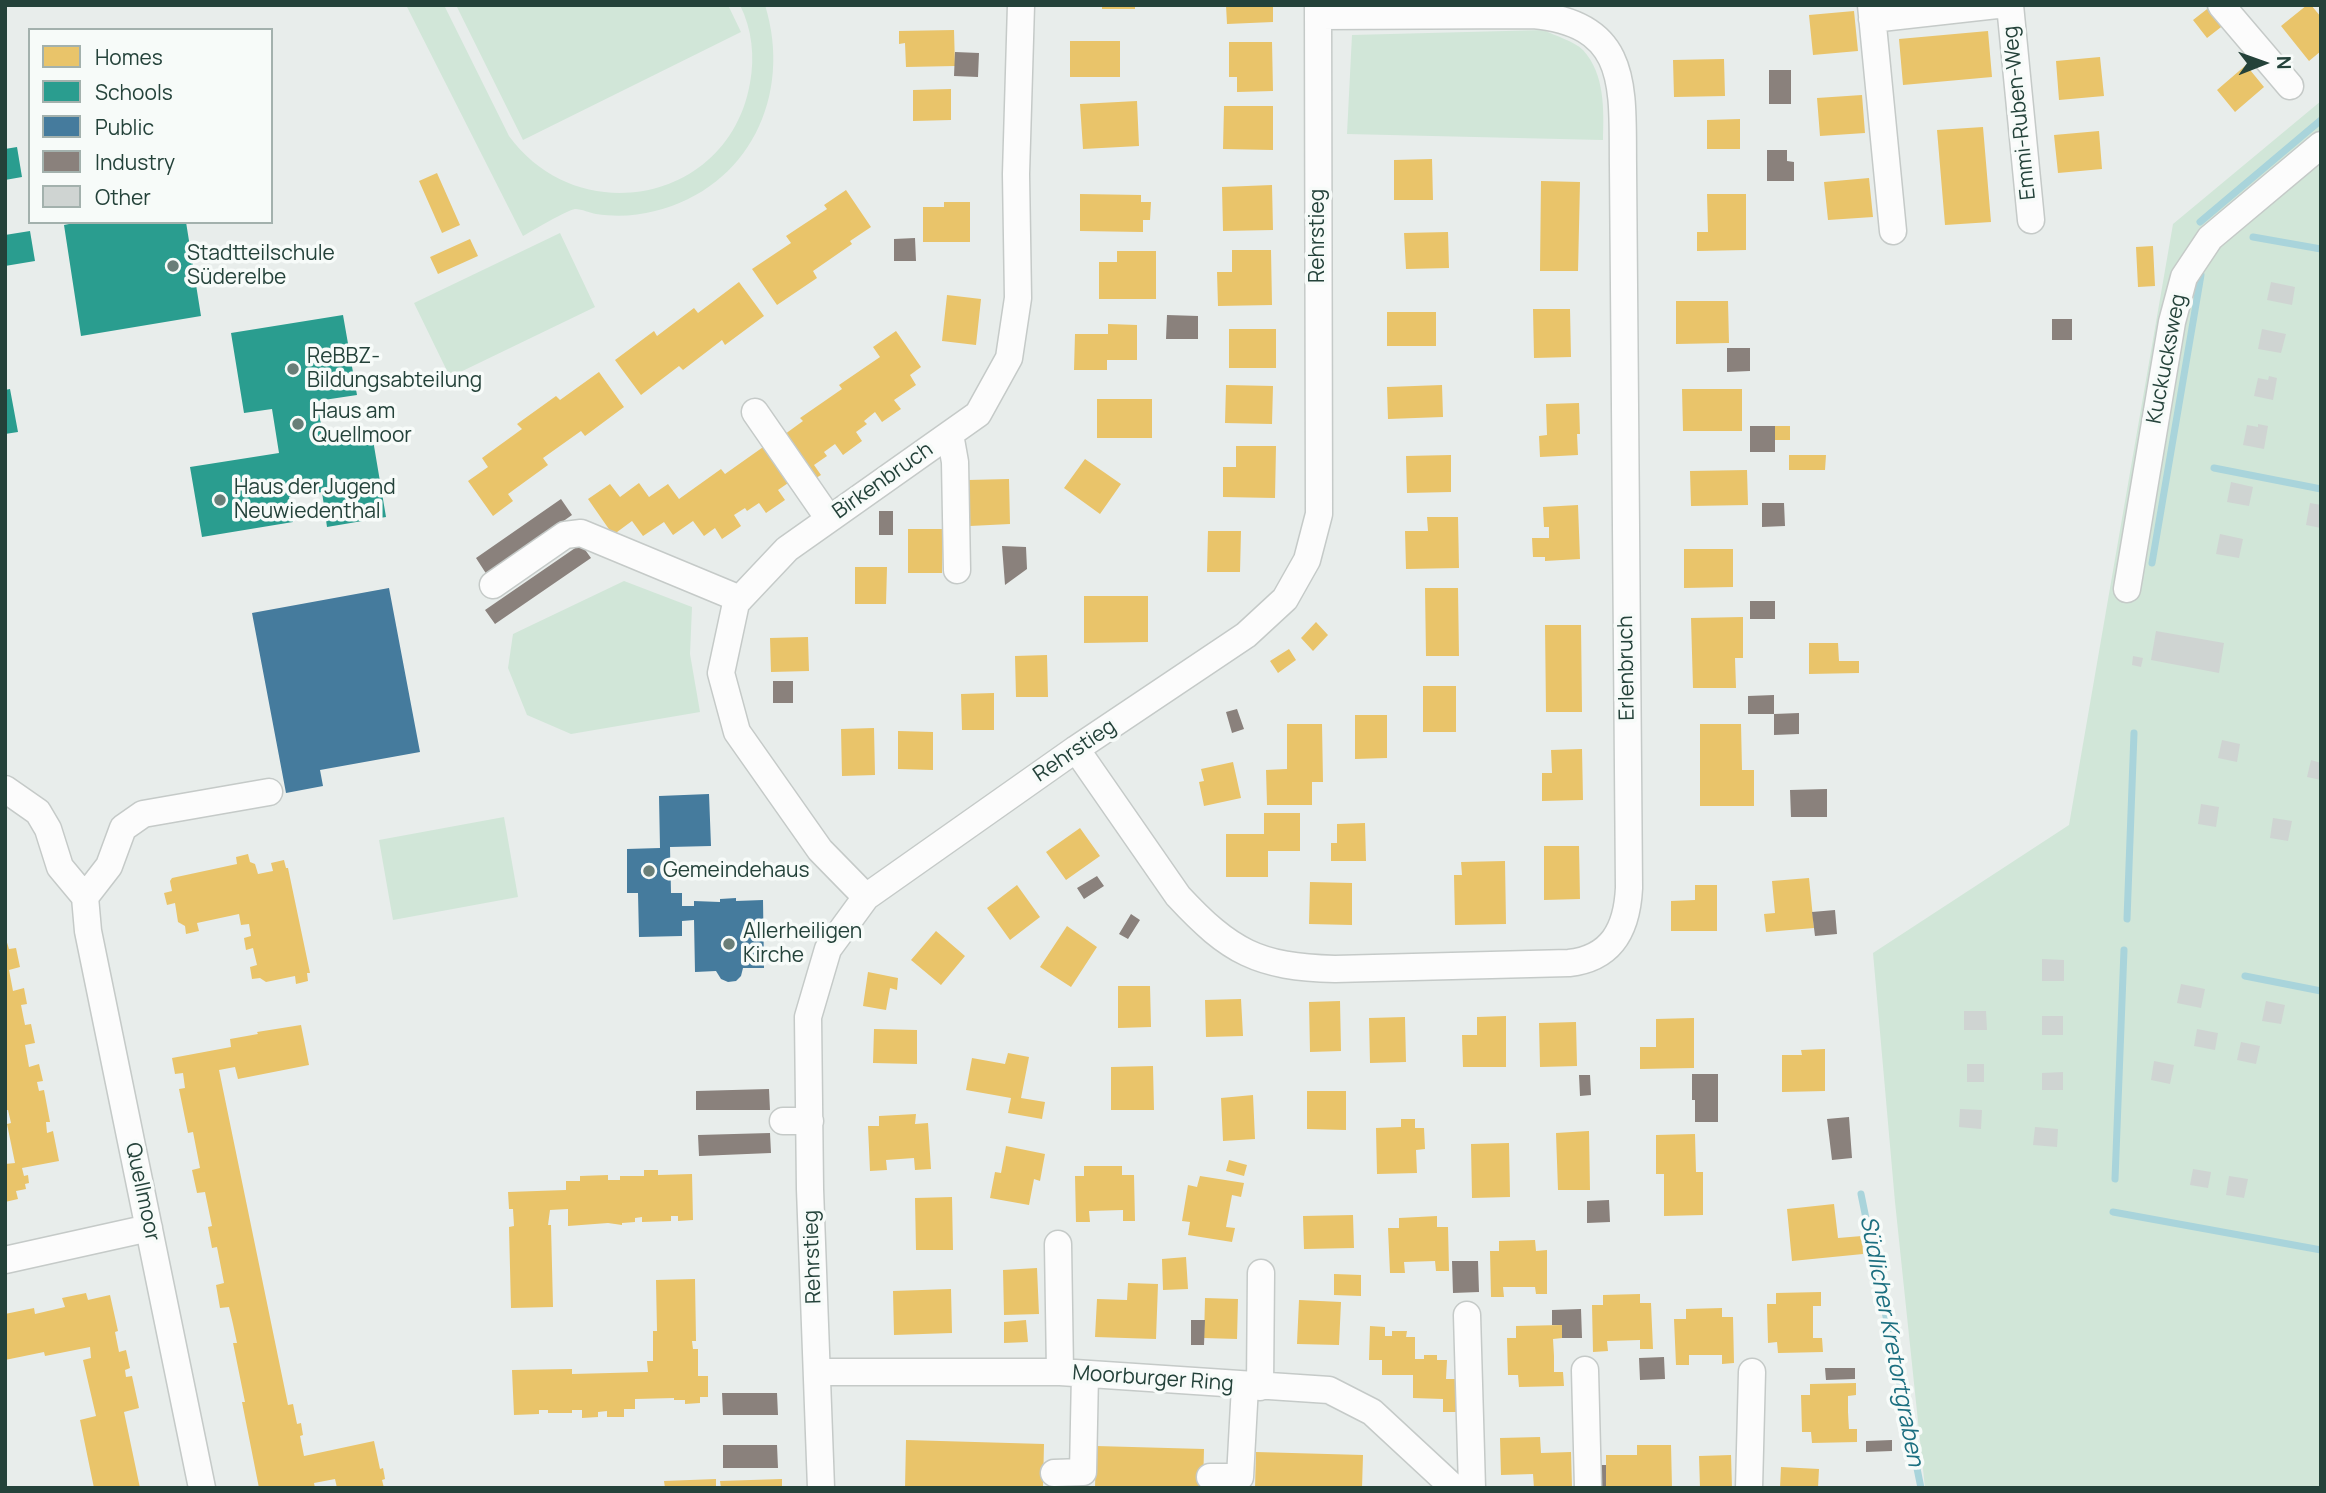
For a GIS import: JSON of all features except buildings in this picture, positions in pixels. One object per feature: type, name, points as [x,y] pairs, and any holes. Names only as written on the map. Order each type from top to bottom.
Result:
[{"type":"street","name":"Birkenbruch","points":[[866,897],[820,850],[737,732],[721,673],[736,603],[787,549],[978,414],[1009,358],[1018,298],[1016,174],[1021,5]]},
{"type":"street","name":"Emmi-Ruben-Weg","points":[[1893,232],[1872,12],[1997,5]]},
{"type":"street","name":"Emmi-Ruben-Weg","points":[[2010,5],[2031,220]]},
{"type":"street","points":[[2221,5],[2290,86]]},
{"type":"street","name":"Erlenbruch","points":[[1076,749],[1178,896],[1205,924],[1232,945],[1269,962],[1335,969],[1582,962],[1600,953],[1613,942],[1625,918],[1629,905],[1629,874],[1623,180],[1619,77],[1606,47],[1598,39],[1575,24],[1552,16],[1318,10]]},
{"type":"street","name":"Rehrstieg","points":[[821,1488],[808,1017],[828,950],[866,897],[1076,749],[1246,635],[1285,598],[1307,560],[1320,514],[1318,10]]},
{"type":"street","name":"Kuckucksweg","points":[[2127,589],[2172,322],[2184,277],[2210,238],[2321,145]]},
{"type":"street","points":[[755,412],[829,519]]},
{"type":"street","points":[[950,434],[956,462],[957,570]]},
{"type":"street","points":[[493,585],[565,535],[581,533],[740,599]]},
{"type":"street","points":[[5,789],[38,812],[48,829],[60,867],[85,897],[109,866],[123,828],[143,814],[269,792]]},
{"type":"street","name":"Quellmoor","points":[[85,897],[88,931],[202,1488]]},
{"type":"street","points":[[783,1121],[810,1121]]},
{"type":"street","points":[[5,1260],[149,1228]]},
{"type":"street","points":[[1054,1473],[1083,1472],[1058,1244]]},
{"type":"street","points":[[1210,1477],[1240,1477],[1253,1386],[1261,1272]]},
{"type":"street","points":[[1467,1315],[1472,1488]]},
{"type":"street","points":[[1585,1370],[1588,1488]]},
{"type":"street","name":"Moorburger Ring","points":[[817,1372],[1072,1373],[1329,1390],[1372,1412],[1454,1488]]},
{"type":"street","points":[[1749,1488],[1752,1372]]},
{"type":"green space","points":[[406,5],[444,5],[509,136],[538,166],[573,185],[610,193],[648,190],[683,178],[713,155],[736,124],[750,83],[751,43],[740,5],[765,5],[772,39],[773,72],[767,104],[756,133],[738,159],[716,182],[688,199],[655,211],[633,215],[603,215],[575,209],[523,236]]},
{"type":"green space","points":[[456,5],[728,5],[741,32],[523,140]]},
{"type":"green space","points":[[1544,30],[1583,50],[1596,70],[1602,93],[1603,140],[1347,134],[1352,35]]},
{"type":"green space","points":[[2321,101],[2321,1488],[1925,1488],[1895,1202],[1873,953],[2069,825],[2173,224]]},
{"type":"green space","points":[[560,233],[595,307],[450,377],[414,303]]},
{"type":"green space","points":[[624,581],[692,607],[690,654],[700,712],[571,734],[527,715],[508,668],[513,634]]},
{"type":"green space","points":[[504,817],[518,897],[393,920],[379,840]]},
{"type":"waterway","points":[[2200,222],[2321,120]]},
{"type":"waterway","points":[[2253,237],[2321,249]]},
{"type":"waterway","points":[[2152,563],[2201,275]]},
{"type":"waterway","points":[[2214,468],[2321,489]]},
{"type":"waterway","points":[[2127,919],[2134,733]]},
{"type":"waterway","points":[[2115,1179],[2124,950]]},
{"type":"waterway","points":[[2245,976],[2321,991]]},
{"type":"waterway","name":"Südlicher Kretortgraben","points":[[1861,1194],[1921,1488]]},
{"type":"waterway","points":[[2113,1212],[2321,1250]]},
{"type":"place","name":"Stadtteilschule Süderelbe","points":[[173,266]]},
{"type":"place","name":"ReBBZ- Bildungsabteilung","points":[[293,369]]},
{"type":"place","name":"Haus am Quellmoor","points":[[298,424]]},
{"type":"place","name":"Haus der Jugend Neuwiedenthal","points":[[220,500]]},
{"type":"place","name":"Gemeindehaus","points":[[649,871]]},
{"type":"place","name":"Allerheiligen Kirche","points":[[729,944]]}]
